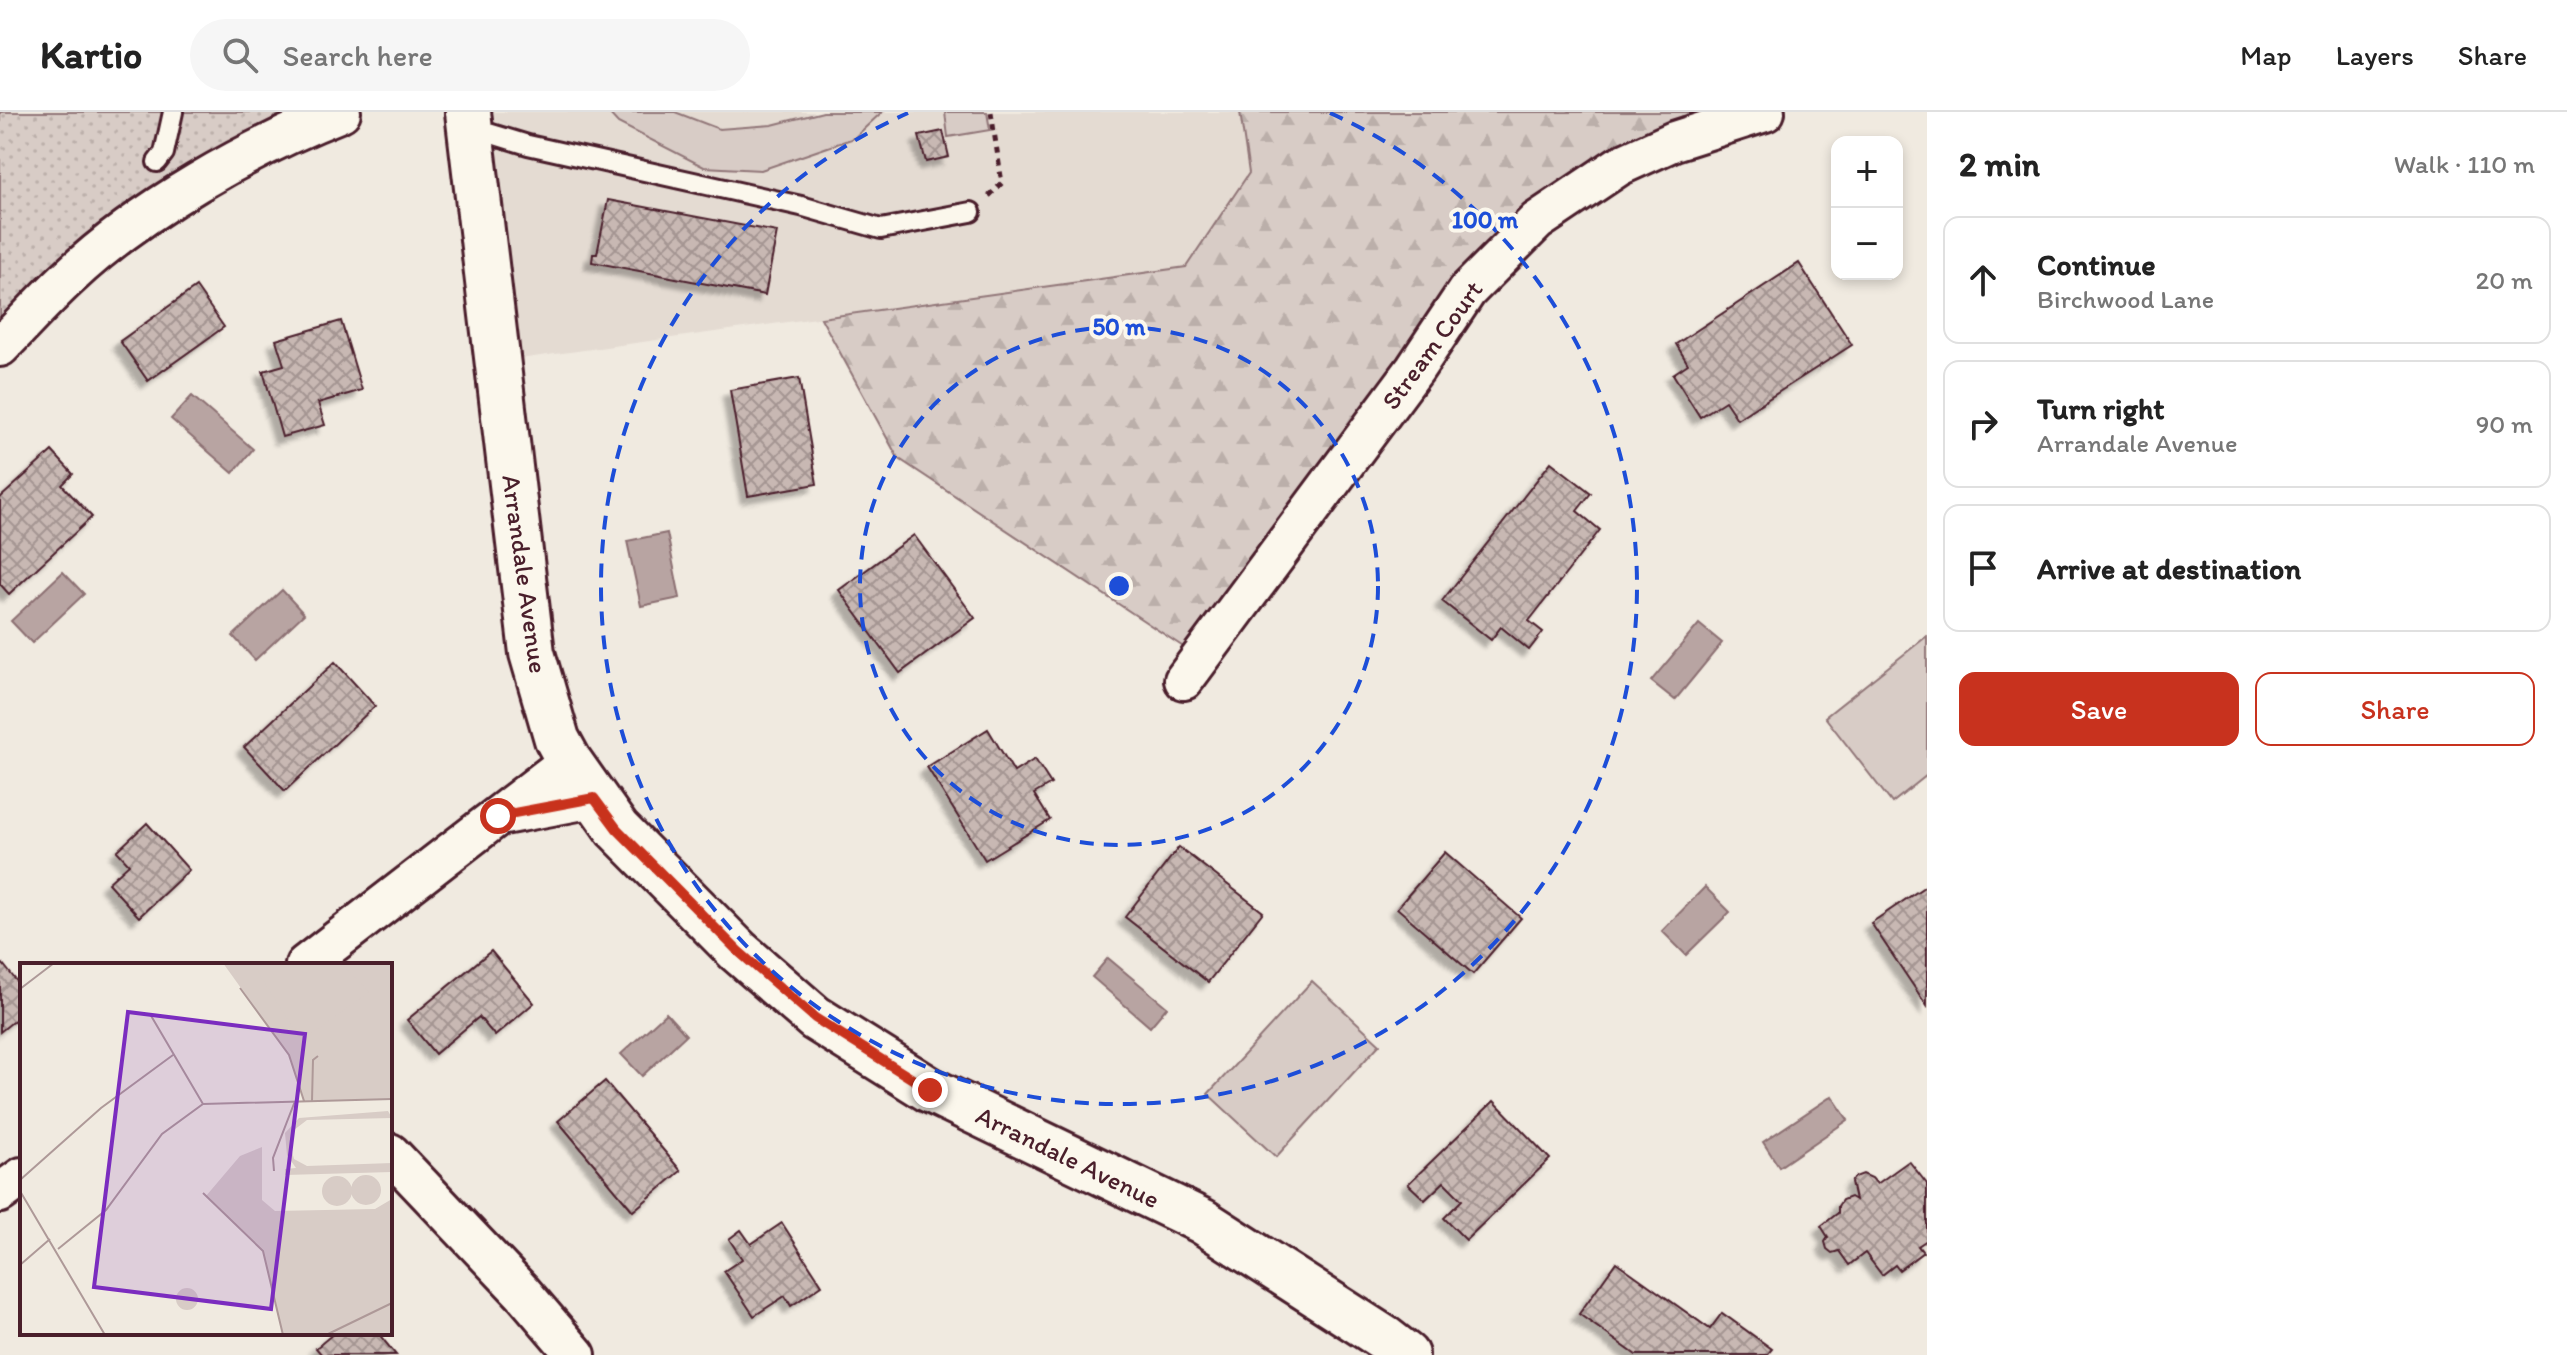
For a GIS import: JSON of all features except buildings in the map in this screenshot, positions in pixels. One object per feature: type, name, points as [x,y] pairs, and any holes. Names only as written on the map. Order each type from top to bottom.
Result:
[{"type":"street","points":[[0,347],[70,275],[157,206],[297,129],[341,112]]},
{"type":"street","name":"Stream Court","points":[[1184,680],[1415,369],[1467,291],[1537,221],[1619,166],[1674,141],[1765,112]]},
{"type":"street","name":"Arrandale Avenue","points":[[468,120],[532,653],[553,727],[569,761],[617,829],[738,951],[815,1018],[930,1090],[1202,1221],[1406,1355]]},
{"type":"street","points":[[308,963],[569,761]]},
{"type":"street","points":[[498,816],[594,798]]},
{"type":"street","points":[[392,1155],[523,1293],[576,1355]]},
{"type":"street","points":[[0,1193],[20,1178]]},
{"type":"lane","points":[[157,162],[164,153],[173,112]]},
{"type":"lane","points":[[468,120],[528,145],[801,206],[881,229],[971,212]]},
{"type":"path","points":[[991,112],[1002,183]]},
{"type":"shaded area","points":[[468,112],[1240,112],[1249,173],[1186,267],[498,362]]},
{"type":"shaded area","points":[[192,396],[253,449],[233,473],[171,419]]},
{"type":"shaded area","points":[[667,533],[680,598],[641,606],[627,541]]},
{"type":"shaded area","points":[[63,572],[84,594],[32,643],[11,621]]},
{"type":"shaded area","points":[[282,590],[304,614],[255,660],[233,636]]},
{"type":"shaded area","points":[[1699,624],[1722,643],[1675,700],[1651,681]]},
{"type":"shaded area","points":[[1705,887],[1730,912],[1686,955],[1662,931]]},
{"type":"shaded area","points":[[1108,958],[1167,1007],[1150,1027],[1092,977]]},
{"type":"shaded area","points":[[666,1013],[686,1035],[642,1076],[621,1054]]},
{"type":"shaded area","points":[[1832,1096],[1848,1120],[1779,1167],[1763,1142]]},
{"type":"green space","points":[[0,112],[341,112],[157,206],[0,347]]},
{"type":"green space","points":[[608,112],[675,112],[719,129],[772,125],[823,112],[882,112],[854,138],[761,170],[704,167],[618,123]]},
{"type":"green space","points":[[945,112],[987,112],[990,130],[948,137]]},
{"type":"green space","points":[[1240,112],[1765,112],[1536,221],[1200,658],[898,458],[821,318],[1186,267],[1249,173]]},
{"type":"green space","points":[[1927,636],[1927,775],[1892,803],[1825,717]]},
{"type":"green space","points":[[1312,981],[1380,1044],[1276,1157],[1208,1094]]},
{"type":"route","points":[[498,816],[594,798],[617,829],[738,951],[815,1018],[930,1090]]}]
